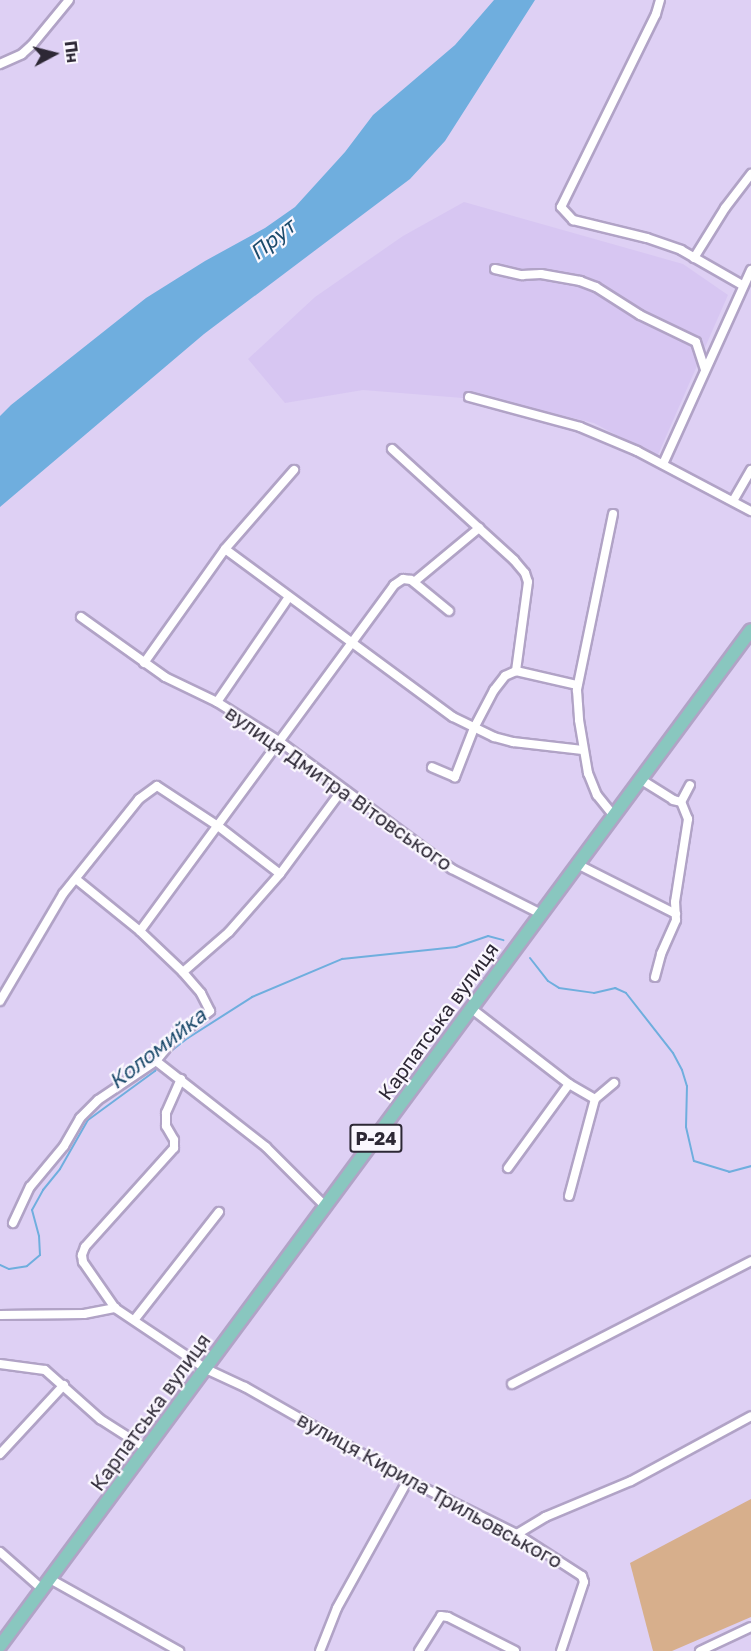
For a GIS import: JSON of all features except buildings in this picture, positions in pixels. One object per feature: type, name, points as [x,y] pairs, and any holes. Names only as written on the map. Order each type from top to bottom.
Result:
[{"type":"main road","name":"Карпатська вулиця","points":[[0,1646],[751,630]]},
{"type":"street","points":[[0,64],[22,54],[32,45],[69,0]]},
{"type":"street","points":[[660,0],[656,14],[561,207],[573,220],[647,238],[681,250],[742,285]]},
{"type":"street","points":[[694,258],[725,208],[751,174]]},
{"type":"street","points":[[495,269],[522,275],[541,274],[580,281],[596,287],[640,315],[696,342],[705,369]]},
{"type":"street","points":[[663,464],[742,285],[751,270]]},
{"type":"street","points":[[469,397],[580,427],[663,464],[751,511]]},
{"type":"street","points":[[392,449],[479,528],[520,567],[528,578],[528,594],[516,672]]},
{"type":"street","points":[[144,663],[225,549],[294,470]]},
{"type":"street","points":[[733,501],[751,470]]},
{"type":"street","points":[[613,514],[578,685],[583,750],[593,788],[613,815]]},
{"type":"street","points":[[414,582],[479,528]]},
{"type":"street","points":[[225,549],[441,710],[474,728],[513,742],[583,750]]},
{"type":"street","points":[[140,932],[394,585],[405,579],[414,582],[449,611]]},
{"type":"street","points":[[217,702],[289,597]]},
{"type":"street","name":"вулиця Дмитра Вітовського","points":[[81,617],[165,677],[217,702],[279,741],[342,790],[452,869],[540,914]]},
{"type":"street","points":[[432,767],[455,777],[474,728],[494,690],[506,676],[516,672],[578,685]]},
{"type":"street","points":[[640,779],[673,800],[681,802],[687,811],[688,819],[678,881],[675,925],[661,954],[656,977]]},
{"type":"street","points":[[681,802],[690,785]]},
{"type":"street","points":[[0,1001],[54,908],[139,799],[157,786],[218,826],[280,874]]},
{"type":"street","points":[[183,972],[224,937],[280,874],[342,790]]},
{"type":"street","points":[[577,864],[676,914]]},
{"type":"street","points":[[13,1223],[30,1187],[64,1146],[80,1118],[98,1100],[159,1063],[173,1040],[210,1011],[207,1002],[183,972],[140,932],[76,879]]},
{"type":"street","points":[[472,1009],[569,1084],[595,1099]]},
{"type":"street","points":[[159,1063],[266,1147],[325,1206]]},
{"type":"street","points":[[0,1315],[84,1314],[115,1308],[83,1262],[82,1253],[174,1148],[175,1142],[166,1126],[166,1113],[182,1079]]},
{"type":"street","points":[[569,1196],[595,1099],[614,1083]]},
{"type":"street","points":[[508,1168],[569,1084]]},
{"type":"street","points":[[135,1319],[219,1212]]},
{"type":"street","points":[[512,1384],[751,1261]]},
{"type":"street","name":"вулиця Кирила Трильовського","points":[[115,1308],[135,1319],[206,1369],[255,1393],[408,1480],[517,1534],[584,1579],[561,1651]]},
{"type":"street","points":[[0,1364],[41,1369],[64,1385],[100,1419],[147,1449]]},
{"type":"street","points":[[0,1454],[64,1385]]},
{"type":"street","points":[[517,1534],[545,1517],[631,1481],[751,1416]]},
{"type":"street","points":[[320,1651],[337,1608],[408,1480]]},
{"type":"street","points":[[0,1552],[46,1584],[179,1651]]},
{"type":"street","points":[[419,1651],[435,1620],[441,1616],[448,1617],[515,1651]]},
{"type":"street","points":[[700,1651],[751,1628]]},
{"type":"shaded area","points":[[464,202],[683,264],[728,295],[657,457],[594,423],[500,401],[363,390],[285,403],[248,359],[315,297],[403,236]]},
{"type":"shaded area","points":[[751,1499],[751,1617],[672,1651],[653,1651],[630,1563]]},
{"type":"water","name":"Прут","points":[[494,0],[535,0],[445,141],[410,179],[204,334],[0,507],[0,416],[146,298],[205,261],[265,228],[295,207],[345,152],[373,115],[455,45]]},
{"type":"waterway","name":"Коломийка","points":[[0,1265],[9,1269],[27,1266],[40,1255],[39,1236],[32,1210],[43,1190],[60,1169],[88,1120],[155,1071],[166,1055],[188,1038],[252,997],[342,959],[456,947],[488,936],[503,940]]},
{"type":"waterway","name":"Коломийка","points":[[530,958],[548,981],[559,988],[594,993],[615,988],[626,993],[673,1053],[682,1070],[687,1086],[686,1127],[694,1161],[729,1172],[751,1166]]}]
